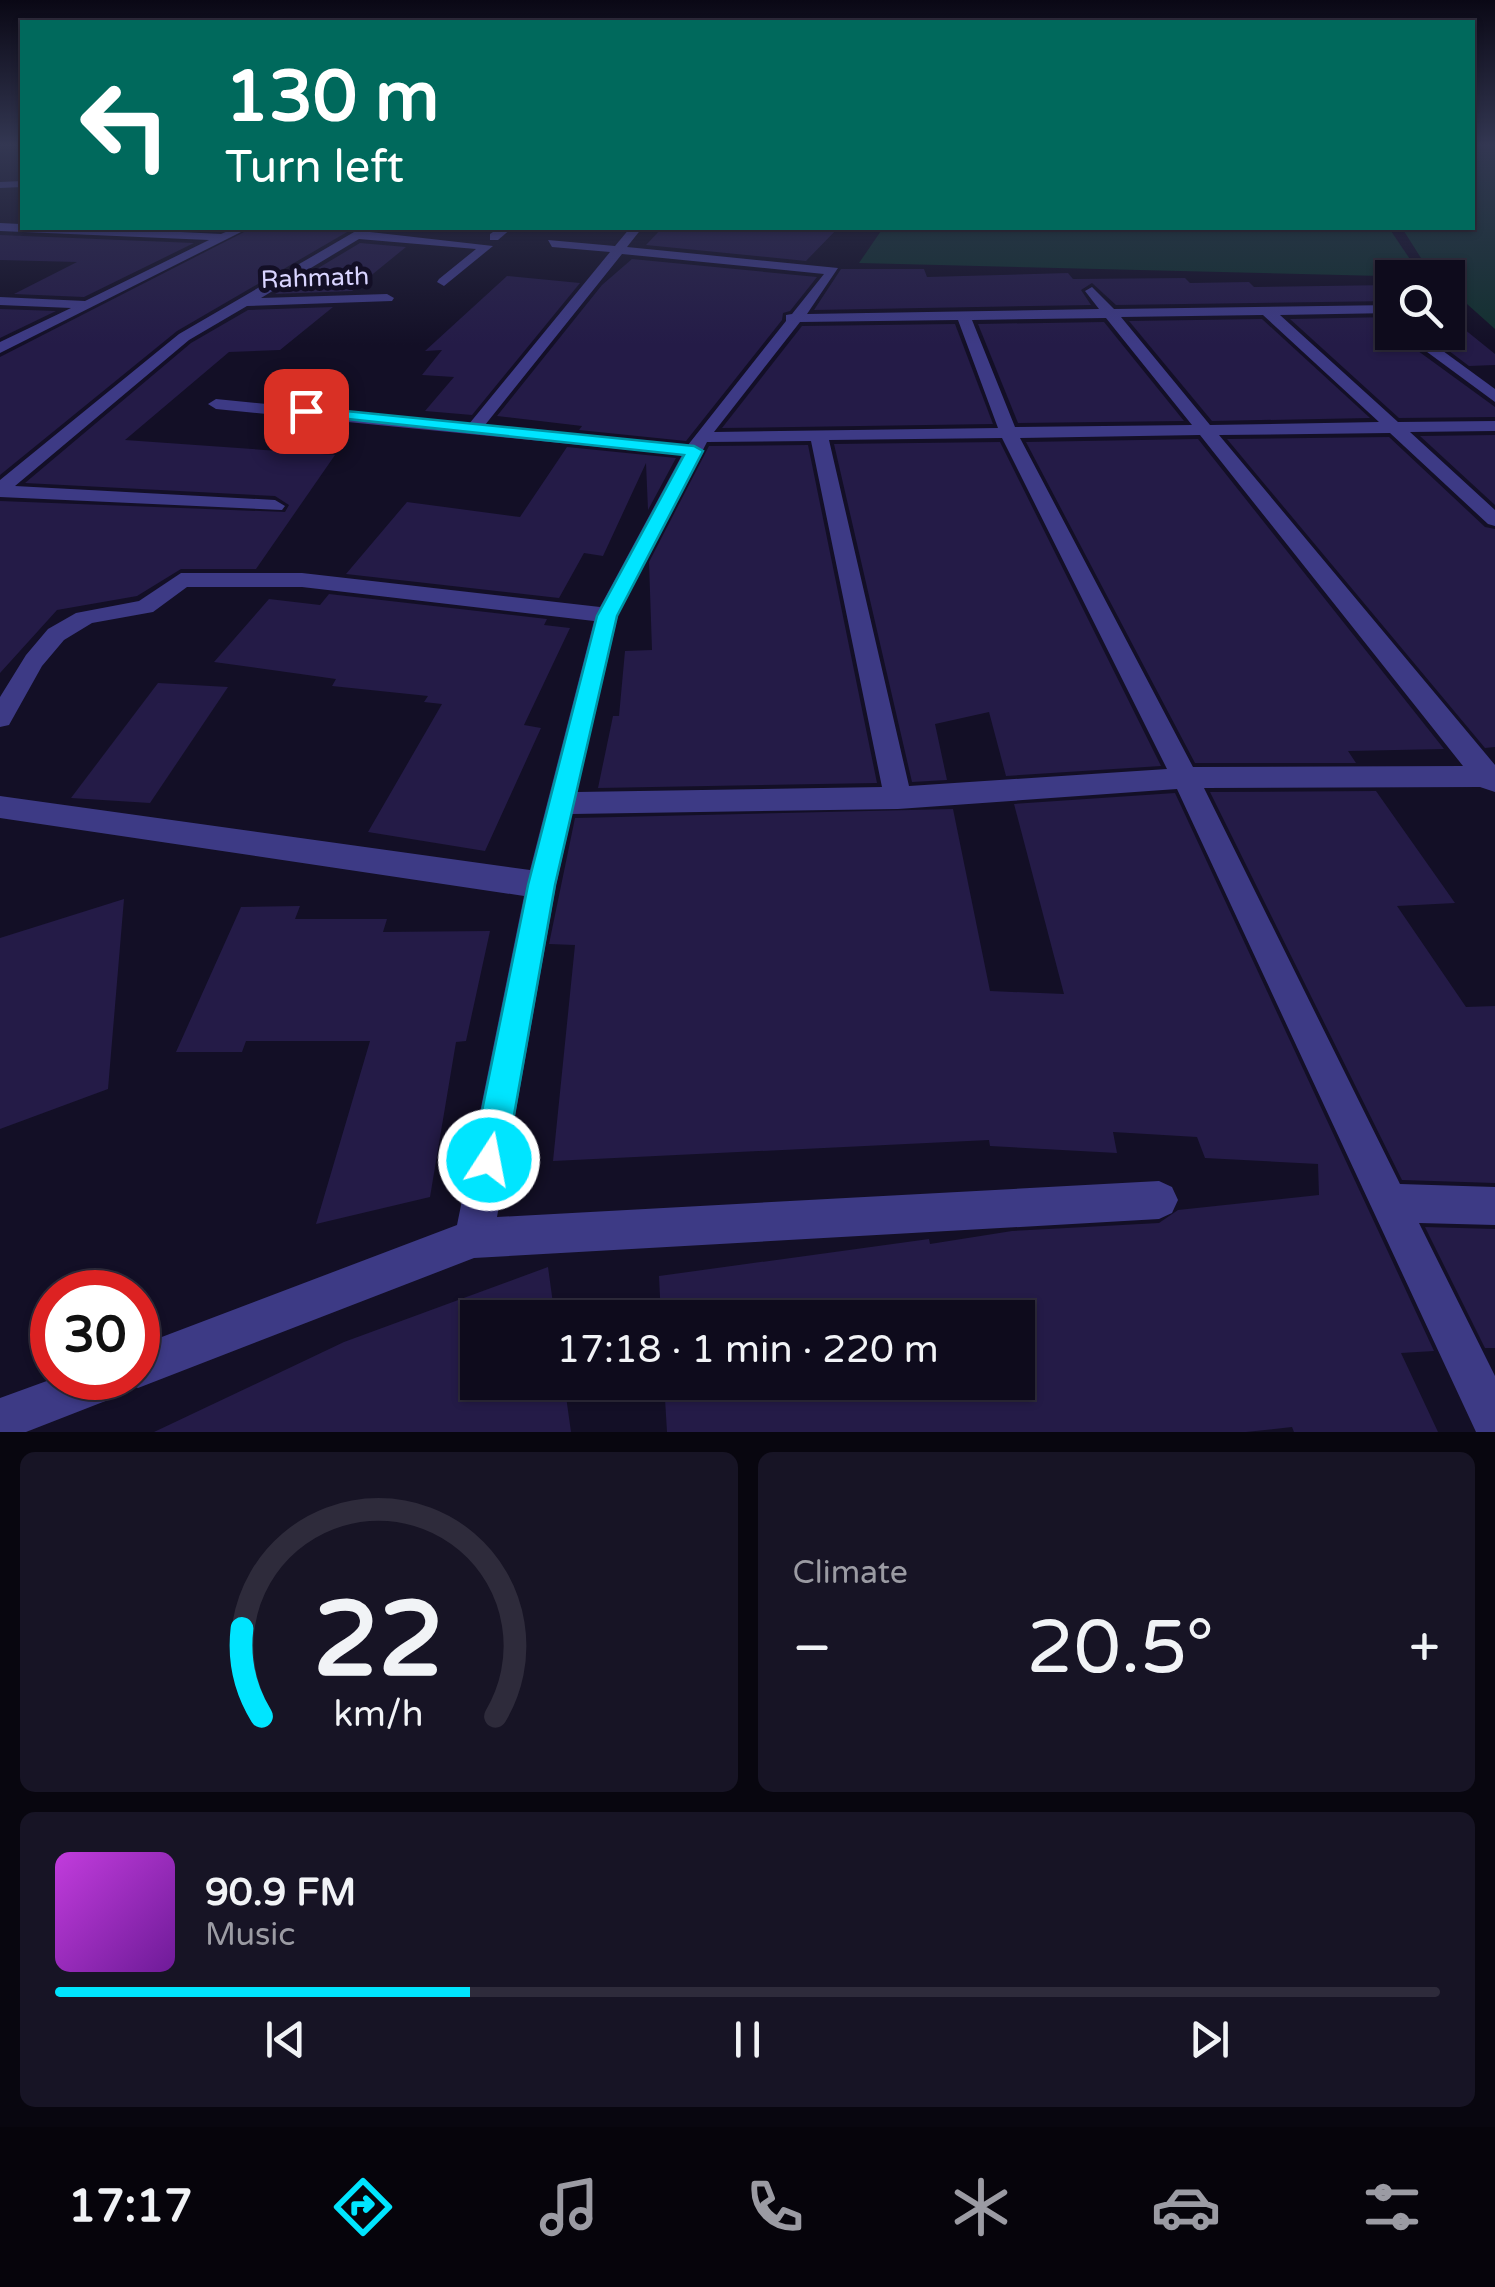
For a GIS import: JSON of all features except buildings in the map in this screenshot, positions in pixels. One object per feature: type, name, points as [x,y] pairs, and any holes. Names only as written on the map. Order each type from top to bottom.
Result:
[{"type":"street","points":[[115,230],[224,237]]},
{"type":"street","points":[[0,348],[82,304],[239,230]]},
{"type":"street","points":[[494,238],[504,230]]},
{"type":"street","points":[[476,426],[634,230]]},
{"type":"street","points":[[0,490],[184,336],[363,231],[488,246],[444,282]]},
{"type":"street","points":[[474,1238],[541,885],[607,616],[698,444],[791,318],[833,271],[552,242]]},
{"type":"street","points":[[1092,291],[1492,779]]},
{"type":"street","name":"Rahmath","points":[[243,302],[387,298]]},
{"type":"street","points":[[0,301],[82,304]]},
{"type":"street","points":[[1266,310],[1495,520]]},
{"type":"street","points":[[791,318],[1375,310]]},
{"type":"street","points":[[962,315],[1009,434],[1185,778],[1495,1423]]},
{"type":"street","points":[[1432,350],[1495,397]]},
{"type":"street","points":[[216,404],[698,444],[819,436],[1495,426]]},
{"type":"street","points":[[819,436],[898,798]]},
{"type":"street","points":[[0,490],[275,506]]},
{"type":"street","points":[[0,718],[46,644],[82,618],[157,606],[181,580],[302,580],[607,616]]},
{"type":"street","points":[[560,803],[898,798],[1185,778],[1492,779]]},
{"type":"street","points":[[0,806],[541,885]]},
{"type":"street","points":[[160,1359],[474,1238],[1160,1200]]},
{"type":"street","points":[[1391,1203],[1495,1206]]},
{"type":"street","points":[[0,1420],[53,1400]]},
{"type":"green space","points":[[1475,212],[1495,212],[1495,329],[1465,302],[1465,260],[1422,260],[1403,230],[1475,230]]},
{"type":"green space","points":[[882,230],[1390,230],[1411,260],[1375,260],[1375,276],[859,263]]},
{"type":"route","points":[[306,411],[694,451],[607,616],[541,885],[489,1160]]}]
